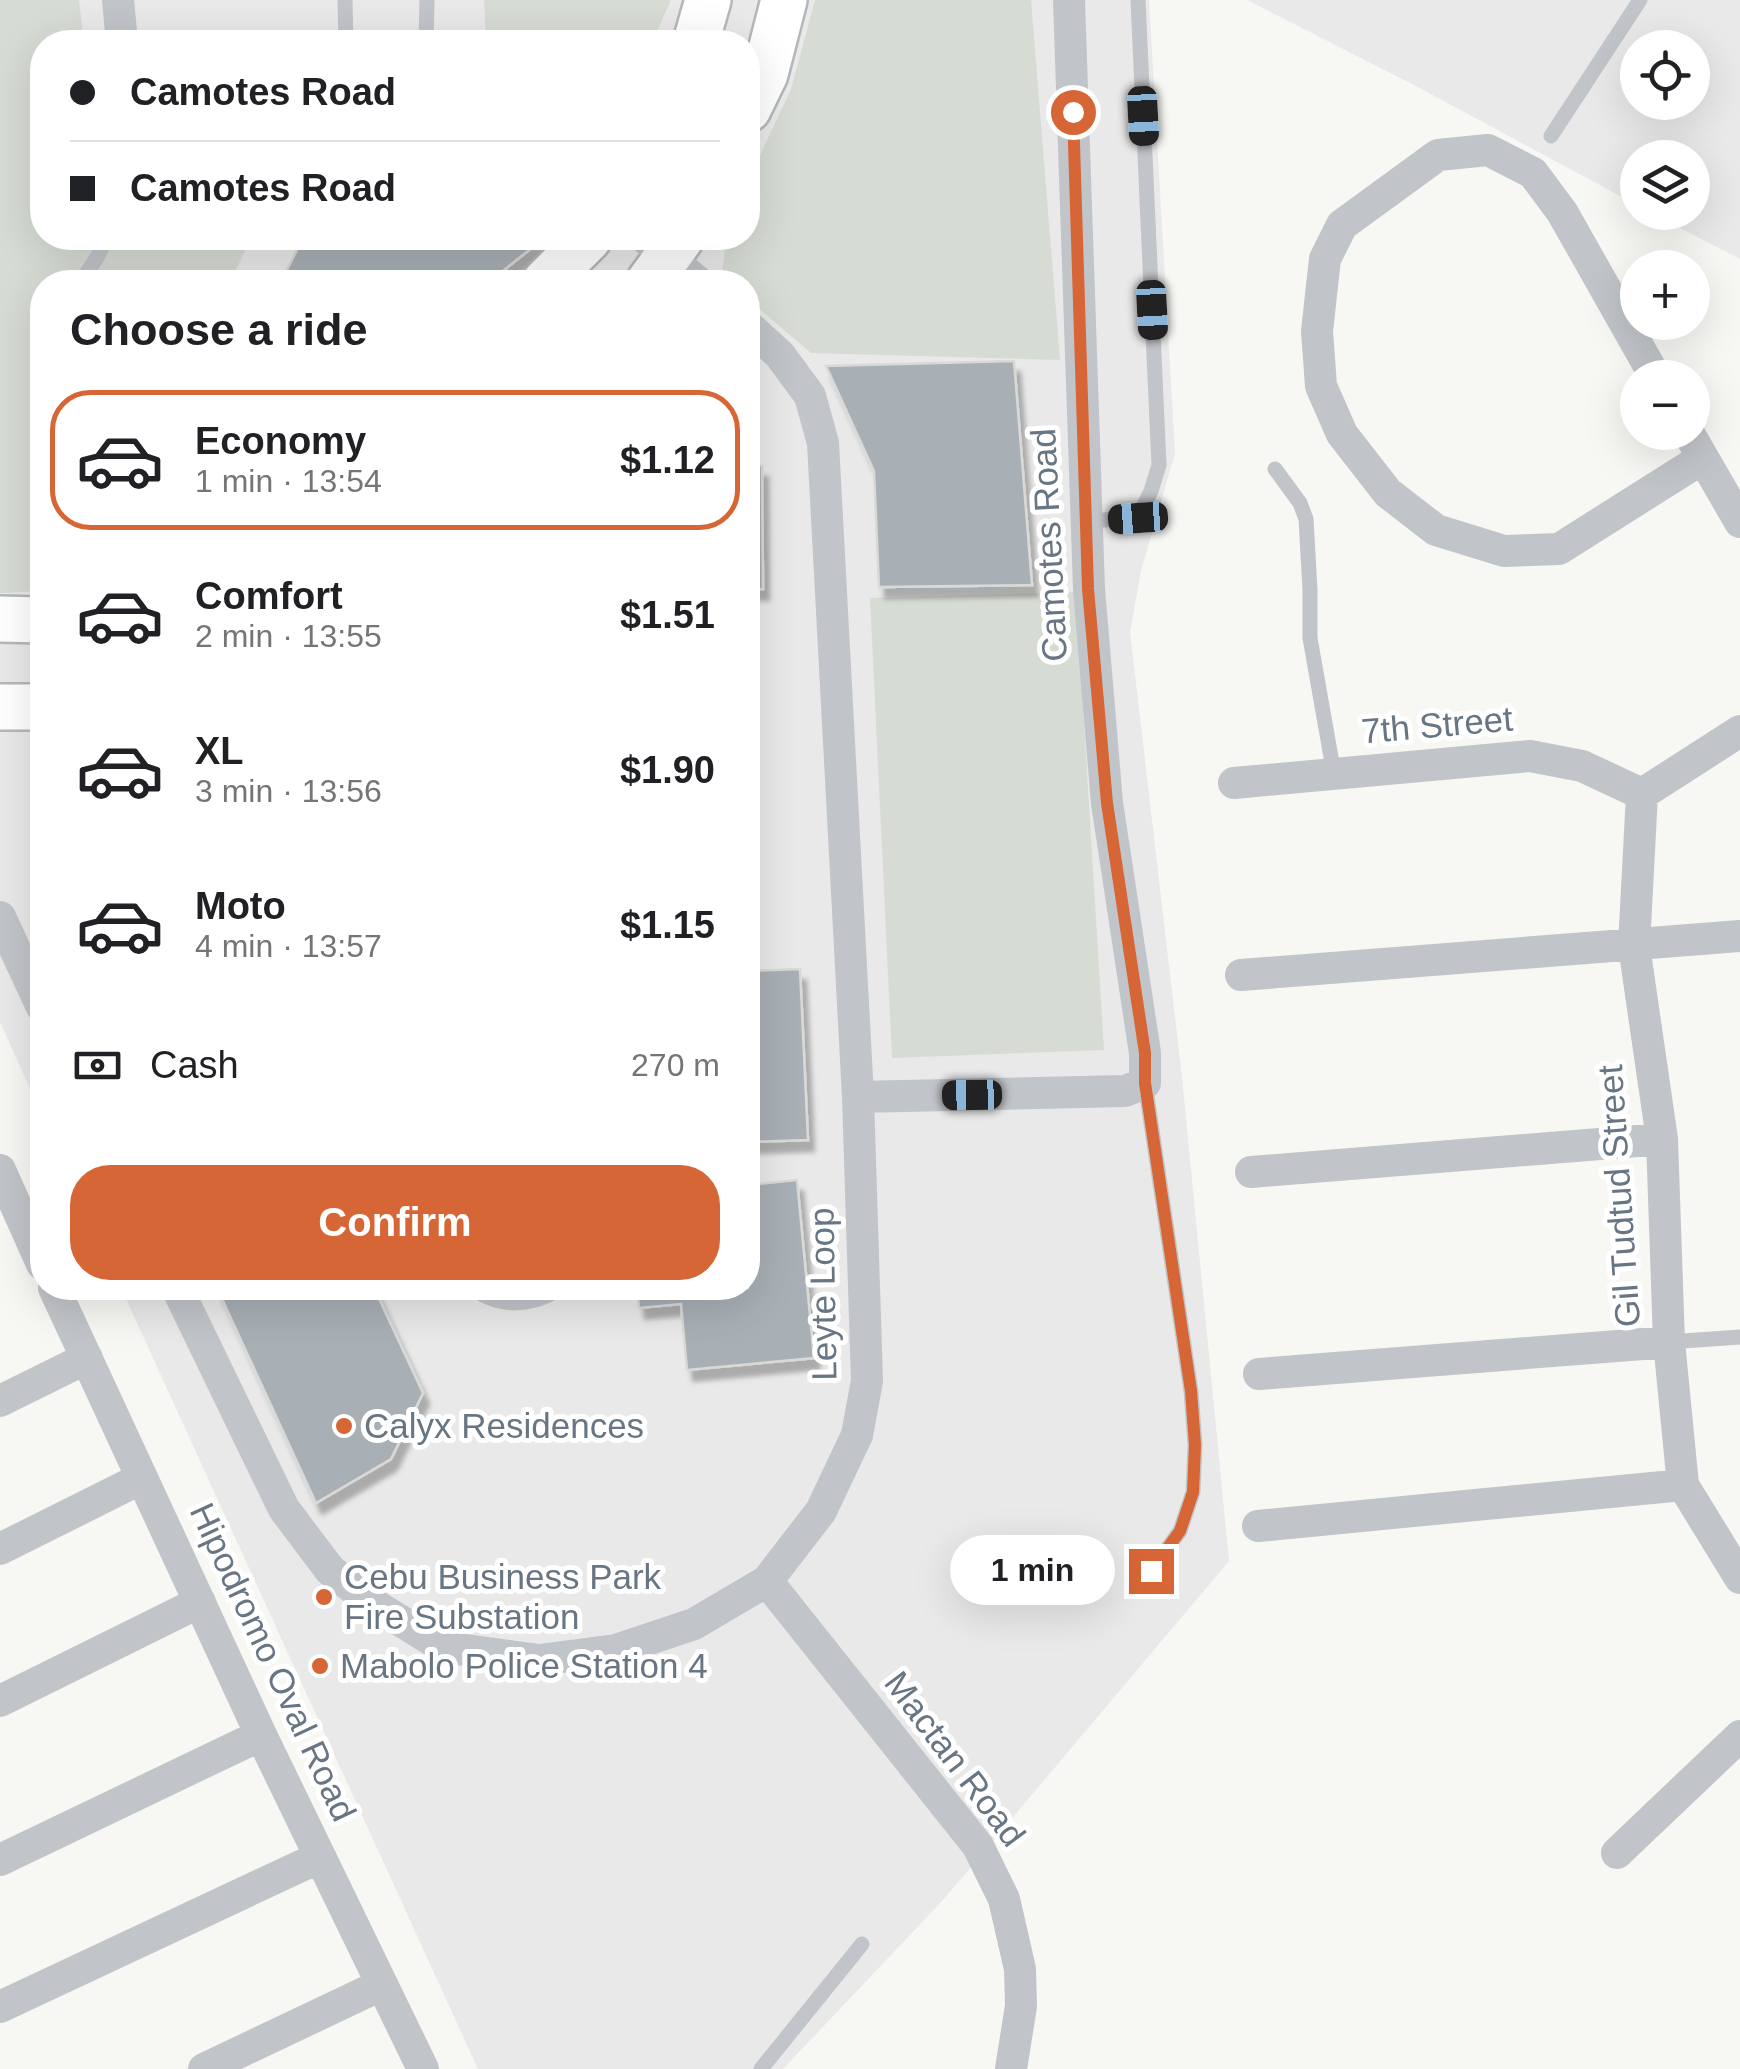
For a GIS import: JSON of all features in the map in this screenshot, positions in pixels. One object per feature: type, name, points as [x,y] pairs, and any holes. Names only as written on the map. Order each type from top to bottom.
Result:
[{"type":"street","points":[[118,0],[121,30]]},
{"type":"street","points":[[699,30],[708,0]]},
{"type":"street","points":[[760,85],[784,0]]},
{"type":"street","name":"Camotes Road","points":[[1069,0],[1085,521],[1107,803],[1145,1053],[1145,1083]]},
{"type":"street","points":[[1646,360],[1562,212],[1533,173],[1488,150],[1438,154],[1342,225],[1325,259],[1317,331],[1320,386],[1342,434],[1388,493],[1436,530],[1504,551],[1559,550],[1690,450]]},
{"type":"street","points":[[557,270],[577,250]]},
{"type":"street","name":"Leyte Loop","points":[[184,1300],[284,1509],[330,1570],[376,1605],[443,1646],[539,1660],[616,1650],[694,1624],[767,1581],[822,1510],[857,1435],[868,1380],[858,1098],[823,443],[810,396],[780,355],[760,337]]},
{"type":"street","points":[[1697,450],[1740,522]]},
{"type":"street","points":[[0,619],[30,620]]},
{"type":"street","points":[[0,708],[30,707]]},
{"type":"street","points":[[1642,794],[1740,731]]},
{"type":"street","name":"7th Street","points":[[1234,783],[1530,756],[1582,766],[1642,794]]},
{"type":"street","name":"Gil Tudtud Street","points":[[1642,794],[1634,946],[1662,1139],[1669,1342],[1683,1485],[1740,1578]]},
{"type":"street","points":[[1,921],[30,982]]},
{"type":"street","points":[[1241,975],[1740,936]]},
{"type":"street","points":[[858,1098],[1125,1091],[1145,1083]]},
{"type":"street","points":[[1251,1172],[1662,1139]]},
{"type":"street","points":[[0,1170],[13,1234]]},
{"type":"street","name":"Hipodromo Oval Road","points":[[60,1300],[261,1735],[424,2069]]},
{"type":"street","points":[[1259,1374],[1669,1342]]},
{"type":"street","points":[[0,1401],[87,1358]]},
{"type":"street","points":[[0,1549],[142,1478]]},
{"type":"street","points":[[1258,1526],[1683,1485]]},
{"type":"street","name":"Mactan Road","points":[[767,1581],[978,1846],[1004,1899],[1020,1969],[1021,2006],[1011,2069]]},
{"type":"street","points":[[0,1702],[200,1602]]},
{"type":"street","points":[[0,1860],[261,1735]]},
{"type":"street","points":[[1617,1854],[1740,1736]]},
{"type":"street","points":[[0,2007],[320,1856]]},
{"type":"street","points":[[204,2069],[381,1985]]},
{"type":"lane","points":[[344,0],[345,30]]},
{"type":"lane","points":[[427,30],[428,0]]},
{"type":"lane","points":[[1085,521],[1138,518],[1152,491],[1159,465],[1138,0]]},
{"type":"lane","points":[[1551,136],[1640,0]]},
{"type":"lane","points":[[1275,470],[1300,503],[1306,520],[1310,638],[1334,774]]},
{"type":"lane","name":"Camotes Road","points":[[1145,1083],[1191,1391],[1195,1445],[1193,1492],[1180,1531],[1151,1571]]},
{"type":"lane","points":[[1669,1342],[1740,1337]]},
{"type":"lane","points":[[761,2069],[862,1944]]},
{"type":"shaded area","points":[[0,0],[1149,0],[1175,453],[1141,571],[1130,632],[1182,1077],[1229,1561],[944,1899],[783,2069],[478,2069],[126,1300],[760,1300],[760,270],[30,270],[30,1088],[0,1022]]},
{"type":"shaded area","points":[[0,0],[79,0],[83,30],[30,30],[30,250],[245,250],[236,270],[30,270],[30,592],[0,593]]},
{"type":"shaded area","points":[[484,0],[671,0],[657,30],[485,30]]},
{"type":"shaded area","points":[[815,0],[1031,0],[1060,360],[811,353],[760,309],[760,270],[723,270],[725,250],[760,250],[760,155],[791,89]]},
{"type":"shaded area","points":[[1247,0],[1740,0],[1740,259],[1684,230],[1710,230],[1710,140],[1620,140],[1620,196]]},
{"type":"shaded area","points":[[1076,592],[1104,1050],[892,1058],[870,598]]},
{"type":"building","points":[[297,250],[529,250],[504,270],[287,270]]},
{"type":"building","points":[[1014,361],[1032,585],[879,587],[874,471],[826,366]]},
{"type":"building","points":[[760,466],[762,466],[760,589]]},
{"type":"building","points":[[800,969],[808,1140],[760,1142],[760,971]]},
{"type":"building","points":[[797,1180],[814,1358],[687,1370],[681,1304],[639,1308],[638,1300],[760,1300],[760,1184]]},
{"type":"building","name":"Calyx Residences","points":[[223,1300],[380,1300],[423,1393],[391,1459],[316,1503]]},
{"type":"place","name":"Calyx Residences","points":[[344,1426]]},
{"type":"place","name":"Cebu Business Park Fire Substation","points":[[324,1597]]},
{"type":"place","name":"Mabolo Police Station 4","points":[[320,1666]]},
{"type":"route","points":[[1073,112],[1088,589],[1107,803],[1145,1053],[1145,1083],[1191,1391],[1195,1445],[1193,1492],[1180,1531],[1151,1571]]}]
